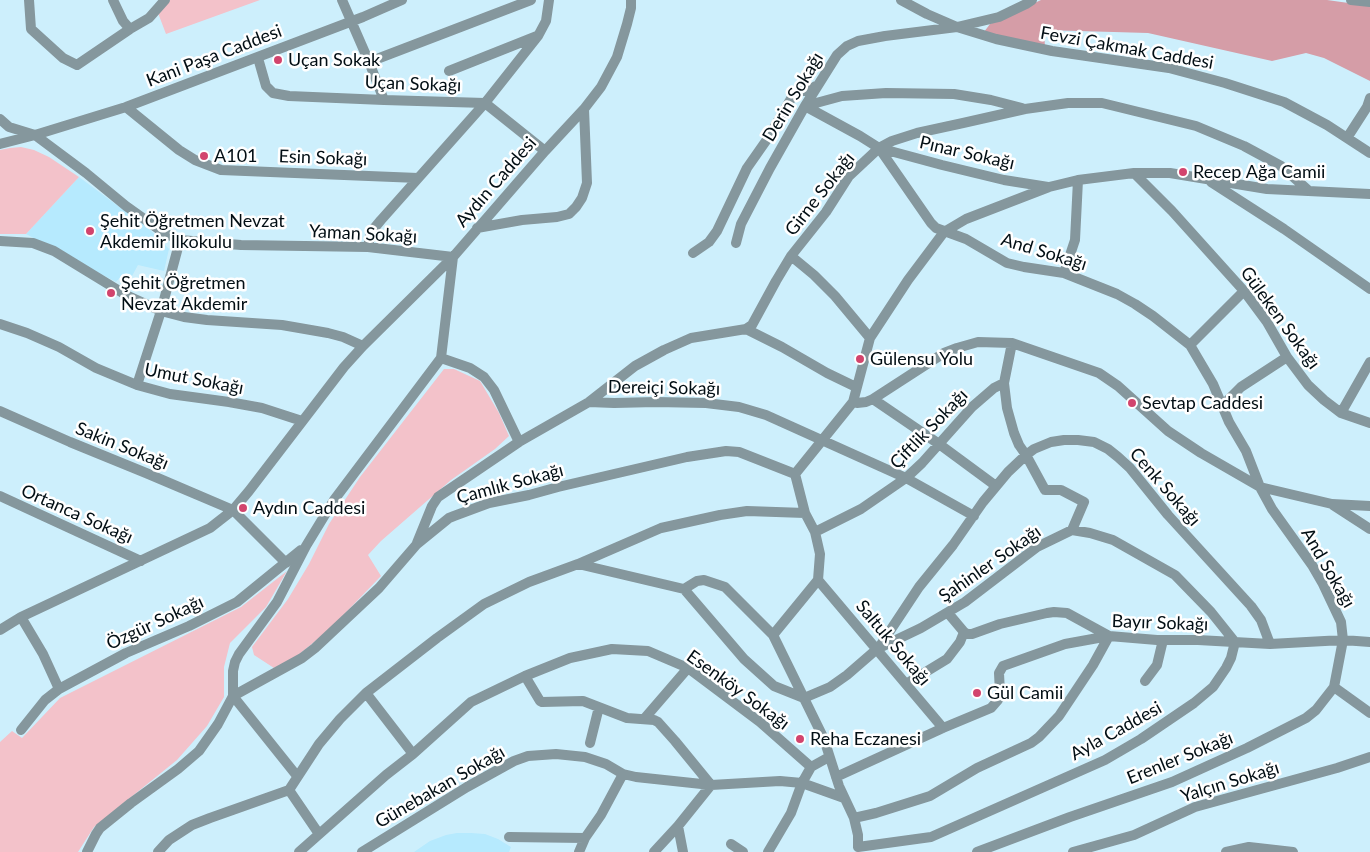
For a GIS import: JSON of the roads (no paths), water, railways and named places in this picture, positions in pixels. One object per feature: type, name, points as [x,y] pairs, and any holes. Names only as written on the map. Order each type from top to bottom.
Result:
[{"type":"street","points":[[29,0],[32,29],[63,58],[78,65],[149,18],[165,0]]},
{"type":"street","points":[[113,0],[123,21],[130,29]]},
{"type":"street","points":[[342,0],[384,100]]},
{"type":"street","name":"Kani Paşa Caddesi","points":[[0,144],[36,135],[126,107],[258,58],[402,0]]},
{"type":"street","points":[[369,62],[531,0]]},
{"type":"street","points":[[368,248],[371,232],[485,103],[538,36],[546,21],[549,0]]},
{"type":"street","name":"Aydın Caddesi","points":[[0,630],[21,617],[210,528],[233,510],[249,492],[344,367],[453,257],[601,88],[617,57],[631,8],[631,0]]},
{"type":"street","name":"Fevzi Çakmak Caddesi","points":[[901,0],[927,14],[958,27],[996,39],[1052,51],[1169,68],[1284,102],[1327,125],[1370,153]]},
{"type":"street","name":"Derin Sokağı","points":[[736,243],[741,224],[770,168],[817,85],[837,55],[847,46],[858,41],[958,27],[999,17],[1032,0]]},
{"type":"street","points":[[1351,0],[1370,2]]},
{"type":"street","points":[[449,71],[538,36]]},
{"type":"street","name":"Uçan Sokağı","points":[[258,58],[266,86],[273,93],[289,96],[485,103],[545,151]]},
{"type":"street","points":[[693,253],[709,242],[717,231],[747,168],[768,138],[792,97],[800,91],[806,91],[817,85]]},
{"type":"street","points":[[805,106],[842,96],[886,93],[954,94],[991,100],[1025,109]]},
{"type":"street","points":[[1347,138],[1367,107],[1370,98]]},
{"type":"street","name":"Girne Sokağı","points":[[746,329],[755,321],[776,281],[792,256],[826,212],[850,176],[879,148],[892,141],[917,133],[1025,109],[1074,102],[1102,103],[1196,126],[1244,146],[1281,166],[1309,191]]},
{"type":"street","name":"And Sokağı","points":[[805,106],[879,148],[936,228],[973,243],[1007,262],[1024,267],[1064,273],[1117,294],[1153,316],[1190,345],[1213,384],[1229,422],[1246,451],[1260,487],[1272,509],[1323,584],[1341,622],[1343,640]]},
{"type":"street","name":"Esin Sokağı","points":[[126,107],[187,155],[221,170],[418,178]]},
{"type":"street","points":[[477,228],[522,220],[558,217],[569,214],[576,207],[582,198],[587,183],[584,109]]},
{"type":"street","points":[[0,119],[10,127],[36,135]]},
{"type":"street","name":"Yaman Sokağı","points":[[36,135],[86,172],[126,206],[164,233],[180,240],[368,248],[453,257]]},
{"type":"street","name":"Pınar Sokağı","points":[[879,148],[995,178],[1049,187]]},
{"type":"street","points":[[773,635],[818,580],[820,554],[816,532],[804,513],[795,474],[853,402],[870,338],[908,280],[944,232],[966,220],[1049,187],[1078,180],[1134,173],[1170,173],[1267,189],[1370,194]]},
{"type":"street","name":"Güleken Sokağı","points":[[1134,173],[1172,211],[1244,291],[1267,322],[1287,357],[1308,385],[1341,413],[1370,424]]},
{"type":"street","points":[[1208,179],[1370,289]]},
{"type":"street","points":[[1064,273],[1075,240],[1078,180]]},
{"type":"street","points":[[137,385],[161,311],[180,240]]},
{"type":"street","points":[[0,242],[33,243],[54,251],[126,295],[161,311],[207,320],[282,325],[328,333],[363,346]]},
{"type":"street","points":[[792,256],[835,296],[870,338]]},
{"type":"street","points":[[87,852],[100,828],[131,803],[178,770],[199,751],[218,724],[233,696],[232,681],[235,662],[239,654],[277,602],[306,546],[334,500],[442,358],[453,257]]},
{"type":"street","points":[[1190,345],[1244,291]]},
{"type":"street","name":"Umut Sokağı","points":[[0,324],[59,346],[96,368],[137,385],[170,394],[262,408],[302,421]]},
{"type":"street","points":[[417,544],[432,506],[438,497],[519,442],[589,402],[635,366],[691,338],[746,329],[856,388]]},
{"type":"street","points":[[853,402],[866,402],[873,399],[944,353],[972,343],[1012,344],[1099,373],[1118,386],[1168,431],[1201,453],[1260,487],[1332,504],[1370,506]]},
{"type":"street","points":[[1012,344],[1004,383],[1007,408],[1014,433],[1045,490],[1061,490],[1084,502],[1072,530],[1114,540],[1175,575],[1211,612],[1235,642],[1270,644],[1343,640],[1370,642]]},
{"type":"street","points":[[1222,405],[1241,387],[1287,357]]},
{"type":"street","points":[[442,358],[470,368],[484,377],[494,390],[519,442]]},
{"type":"street","points":[[1341,413],[1370,362]]},
{"type":"street","name":"Çiftlik Sokağı","points":[[816,532],[861,509],[906,478],[922,463],[972,407],[994,388],[1004,383]]},
{"type":"street","points":[[873,399],[996,486]]},
{"type":"street","name":"Dereiçi Sokağı","points":[[589,402],[697,403],[739,407],[773,417],[906,478],[974,516]]},
{"type":"street","name":"Sakin Sokağı","points":[[0,411],[233,510]]},
{"type":"street","name":"Cenk Sokağı","points":[[878,649],[919,587],[1008,472],[1026,454],[1034,449],[1064,440],[1094,442],[1113,453],[1130,468],[1168,515],[1251,606],[1261,620],[1270,644]]},
{"type":"street","name":"Çamlık Sokağı","points":[[233,696],[302,658],[316,648],[379,588],[417,544],[454,516],[489,503],[687,457],[731,450],[795,474]]},
{"type":"street","name":"Ortanca Sokağı","points":[[0,496],[141,560]]},
{"type":"street","points":[[1332,504],[1370,529]]},
{"type":"street","points":[[233,510],[286,563]]},
{"type":"street","points":[[158,852],[174,836],[192,825],[288,790],[319,744],[366,693],[484,604],[529,582],[578,564],[661,528],[747,511],[804,513]]},
{"type":"street","name":"Şahinler Sokağı","points":[[804,698],[847,676],[878,649],[948,613],[1037,548],[1072,530]]},
{"type":"street","name":"Özgür Sokağı","points":[[21,730],[45,700],[59,689],[126,653],[189,626],[237,602],[306,546]]},
{"type":"street","points":[[578,564],[684,589],[744,659],[774,686],[804,698]]},
{"type":"street","points":[[684,589],[697,581],[704,580],[725,587],[773,635],[783,659],[824,739],[836,778],[854,818],[858,835],[857,850]]},
{"type":"street","name":"Saltuk Sokağı","points":[[818,580],[943,728]]},
{"type":"street","points":[[854,818],[930,796],[977,768],[1039,738],[1059,716],[1093,665],[1109,636],[1066,613],[1059,612],[1000,624],[972,634],[964,632],[948,613]]},
{"type":"street","points":[[21,617],[43,654],[59,689]]},
{"type":"street","points":[[906,684],[947,660],[960,642],[964,632]]},
{"type":"street","name":"Bayır Sokağı","points":[[836,778],[943,728],[991,708],[1000,693],[999,673],[1003,666],[1066,644],[1109,636],[1235,642]]},
{"type":"street","points":[[1145,681],[1157,665],[1163,640]]},
{"type":"street","name":"Erenler Sokağı","points":[[977,852],[1070,817],[1172,782],[1248,748],[1306,718],[1316,710],[1334,688],[1343,640]]},
{"type":"street","name":"Ayla Caddesi","points":[[857,850],[931,837],[1105,760],[1141,739],[1194,703],[1213,687],[1231,658],[1235,642]]},
{"type":"street","name":"Esenköy Sokağı","points":[[299,852],[471,702],[525,676],[570,658],[612,649],[643,650],[688,668],[760,722],[811,767]]},
{"type":"street","points":[[644,720],[688,668]]},
{"type":"street","points":[[525,676],[542,702],[584,701],[627,718],[654,720],[661,725],[711,785],[654,852]]},
{"type":"street","points":[[1334,688],[1370,713]]},
{"type":"street","points":[[366,693],[413,754]]},
{"type":"street","points":[[233,696],[297,776]]},
{"type":"street","points":[[590,743],[599,707]]},
{"type":"street","name":"Günebakan Sokağı","points":[[362,852],[467,787],[514,761],[528,756],[556,754],[585,757],[606,764],[622,774],[711,785],[780,781],[802,783],[844,798]]},
{"type":"street","points":[[768,852],[791,813],[802,783],[811,767],[829,757]]},
{"type":"street","name":"Yalçın Sokağı","points":[[1073,852],[1134,835],[1195,807],[1337,768],[1370,757]]},
{"type":"street","points":[[579,852],[585,838],[601,815],[622,774]]},
{"type":"street","points":[[288,790],[319,834]]},
{"type":"street","points":[[678,826],[684,852]]},
{"type":"street","points":[[510,837],[585,838]]},
{"type":"street","points":[[731,844],[744,852]]},
{"type":"street","points":[[1226,852],[1249,847],[1293,852]]},
{"type":"place","name":"Uçan Sokak","points":[[278,60]]},
{"type":"place","name":"A101","points":[[204,156]]},
{"type":"place","name":"Recep Ağa Camii","points":[[1183,172]]},
{"type":"place","name":"Şehit Öğretmen Nevzat Akdemir İlkokulu","points":[[90,231]]},
{"type":"place","name":"Şehit Öğretmen Nevzat Akdemir","points":[[111,293]]},
{"type":"place","name":"Gülensu Yolu","points":[[860,359]]},
{"type":"place","name":"Sevtap Caddesi","points":[[1132,403]]},
{"type":"place","name":"Aydın Caddesi","points":[[243,508]]},
{"type":"place","name":"Gül Camii","points":[[977,693]]},
{"type":"place","name":"Reha Eczanesi","points":[[800,739]]}]
